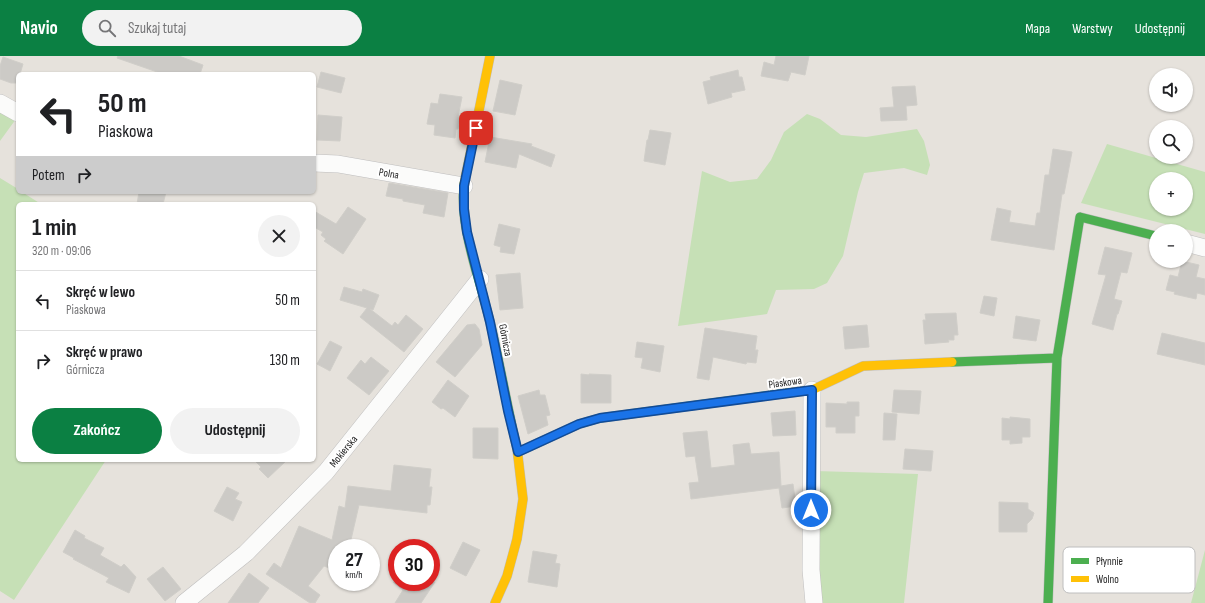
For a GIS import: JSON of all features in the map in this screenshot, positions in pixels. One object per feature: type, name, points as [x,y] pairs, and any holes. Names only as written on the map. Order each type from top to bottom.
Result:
[{"type":"street","name":"Górnicza","points":[[490,56],[464,186],[464,209],[467,232],[490,322],[518,452],[523,499],[518,532],[507,576],[495,603]]},
{"type":"street","points":[[0,104],[16,112]]},
{"type":"street","name":"Polna","points":[[316,163],[338,164],[464,186]]},
{"type":"street","points":[[1048,603],[1057,358],[1080,217],[1149,234]]},
{"type":"street","points":[[1193,245],[1205,248]]},
{"type":"street","name":"Mokierska","points":[[184,603],[246,553],[326,472],[480,279]]},
{"type":"street","name":"Piaskowa","points":[[518,452],[579,424],[600,418],[812,390],[863,366],[1057,358]]},
{"type":"street","points":[[812,390],[811,570],[814,603]]},
{"type":"green space","points":[[0,111],[16,119],[0,141]]},
{"type":"green space","points":[[807,114],[820,119],[841,135],[866,137],[917,129],[924,141],[930,165],[927,175],[904,168],[864,173],[843,256],[827,283],[814,289],[776,290],[767,314],[678,326],[702,171],[730,182],[757,179],[771,160],[784,132]]},
{"type":"green space","points":[[1107,144],[1149,156],[1149,164],[1177,164],[1205,172],[1205,234],[1193,231],[1193,224],[1165,224],[1081,203]]},
{"type":"green space","points":[[0,178],[16,188],[16,194],[25,194],[38,202],[16,202],[16,462],[105,462],[14,600],[0,591]]},
{"type":"green space","points":[[815,471],[918,474],[904,603],[814,603]]},
{"type":"green space","points":[[1205,550],[1205,603],[1191,603],[1194,593],[1195,593]]},
{"type":"building","points":[[118,56],[179,56],[203,65],[201,72],[157,72],[117,58]]},
{"type":"building","points":[[776,56],[809,56],[805,75],[791,72],[788,81],[761,76],[764,62],[774,65]]},
{"type":"building","points":[[3,57],[23,64],[21,72],[16,72],[16,83],[11,83],[0,79],[0,66]]},
{"type":"building","points":[[738,70],[739,77],[742,77],[745,90],[731,93],[732,97],[708,104],[703,82],[711,80],[710,77]]},
{"type":"building","points":[[321,72],[345,78],[341,93],[317,87]]},
{"type":"building","points":[[500,80],[522,85],[515,115],[493,111]]},
{"type":"building","points":[[915,86],[917,105],[906,106],[907,120],[881,121],[880,108],[894,107],[892,87]]},
{"type":"building","points":[[440,94],[462,97],[458,117],[460,117],[458,129],[456,129],[455,138],[434,135],[435,125],[427,124],[431,103],[438,104]]},
{"type":"building","points":[[318,115],[342,117],[340,141],[317,140]]},
{"type":"building","points":[[650,130],[671,133],[665,165],[644,161]]},
{"type":"building","points":[[490,137],[532,144],[531,146],[555,155],[551,167],[519,154],[516,168],[485,162]]},
{"type":"building","points":[[1053,149],[1072,152],[1064,194],[1062,194],[1054,250],[991,240],[997,208],[1011,211],[1009,222],[1035,226],[1037,213],[1040,213],[1045,175],[1049,175]]},
{"type":"building","points":[[389,183],[448,193],[444,217],[423,213],[425,205],[386,196]]},
{"type":"building","points":[[139,194],[166,194],[164,202],[137,202]]},
{"type":"building","points":[[348,207],[366,219],[343,254],[324,241],[326,239],[321,235],[323,232],[316,228],[316,212],[336,224]]},
{"type":"building","points":[[499,224],[520,229],[514,254],[500,252],[501,247],[494,245]]},
{"type":"building","points":[[1105,247],[1132,253],[1127,273],[1121,272],[1114,299],[1122,301],[1113,330],[1092,324],[1106,275],[1098,274]]},
{"type":"building","points":[[1193,264],[1199,265],[1196,277],[1205,279],[1205,295],[1197,293],[1196,299],[1174,294],[1175,292],[1166,290],[1170,275],[1178,277],[1180,268],[1193,268]]},
{"type":"building","points":[[520,273],[523,308],[500,310],[496,275]]},
{"type":"building","points":[[344,287],[362,292],[363,289],[379,295],[373,310],[370,309],[392,326],[395,322],[398,325],[406,315],[423,329],[404,352],[360,317],[367,308],[340,300]]},
{"type":"building","points":[[984,296],[997,298],[994,316],[980,313]]},
{"type":"building","points":[[956,313],[958,335],[954,335],[954,340],[948,340],[949,342],[925,344],[923,320],[926,320],[925,314]]},
{"type":"building","points":[[1016,316],[1040,320],[1036,341],[1013,338]]},
{"type":"building","points":[[475,324],[479,329],[482,345],[455,377],[436,362],[467,325]]},
{"type":"building","points":[[867,325],[869,347],[845,349],[843,327]]},
{"type":"building","points":[[705,328],[757,336],[755,350],[758,350],[756,363],[747,362],[746,364],[713,357],[709,380],[697,378]]},
{"type":"building","points":[[1162,333],[1205,343],[1205,365],[1157,354]]},
{"type":"building","points":[[330,341],[342,347],[330,371],[317,364]]},
{"type":"building","points":[[637,342],[664,346],[660,372],[641,368],[643,358],[635,357]]},
{"type":"building","points":[[371,357],[389,371],[369,395],[347,378],[361,360],[365,364]]},
{"type":"building","points":[[581,374],[611,375],[611,403],[581,403]]},
{"type":"building","points":[[448,380],[469,396],[455,417],[432,402]]},
{"type":"building","points":[[539,390],[540,395],[545,395],[550,415],[546,416],[548,425],[528,434],[518,396]]},
{"type":"building","points":[[894,390],[921,391],[919,414],[892,412]]},
{"type":"building","points":[[847,402],[859,402],[859,416],[855,416],[855,433],[836,433],[836,427],[826,427],[826,403],[847,404]]},
{"type":"building","points":[[795,411],[796,435],[773,436],[771,413]]},
{"type":"building","points":[[884,413],[897,414],[895,440],[883,440]]},
{"type":"building","points":[[1010,417],[1030,419],[1030,437],[1022,437],[1022,443],[1010,444],[1010,440],[1002,440],[1002,418],[1010,419]]},
{"type":"building","points":[[473,428],[498,428],[498,459],[473,458]]},
{"type":"building","points":[[707,431],[711,468],[735,465],[733,445],[749,443],[751,454],[779,452],[781,486],[793,484],[796,506],[782,508],[779,488],[691,499],[689,483],[699,482],[695,456],[686,457],[683,433]]},
{"type":"building","points":[[905,449],[933,451],[931,471],[903,469]]},
{"type":"building","points":[[256,462],[285,462],[268,478],[259,469],[261,467]]},
{"type":"building","points":[[394,465],[431,469],[429,487],[432,487],[430,505],[427,505],[427,513],[359,505],[351,539],[332,539],[339,506],[345,508],[348,486],[391,491]]},
{"type":"building","points":[[227,487],[239,493],[235,499],[242,502],[233,521],[214,511]]},
{"type":"building","points":[[999,502],[1028,503],[1028,509],[1034,513],[1032,519],[1027,524],[1027,532],[999,532]]},
{"type":"building","points":[[299,526],[330,539],[328,539],[328,568],[324,566],[308,586],[320,595],[315,603],[310,603],[266,574],[274,563],[281,568]]},
{"type":"building","points":[[75,530],[85,536],[84,538],[104,548],[100,555],[121,567],[124,564],[136,577],[129,593],[106,582],[109,578],[63,552]]},
{"type":"building","points":[[463,542],[480,550],[466,576],[450,568]]},
{"type":"building","points":[[533,551],[557,555],[555,563],[560,564],[557,587],[528,582]]},
{"type":"building","points":[[163,567],[181,589],[165,601],[147,579]]},
{"type":"building","points":[[249,573],[269,588],[258,603],[228,603]]},
{"type":"building","points":[[402,591],[429,591],[421,603],[395,603]]},
{"type":"traffic: fast","points":[[464,184],[463,201],[467,235],[490,322],[517,448]]},
{"type":"traffic: fast","points":[[1048,603],[1057,358],[1080,217],[1149,234]]},
{"type":"traffic: fast","points":[[952,362],[1057,358]]},
{"type":"traffic: fast","points":[[518,452],[579,424],[600,418],[787,393]]},
{"type":"traffic: slow","points":[[464,184],[490,56]]},
{"type":"traffic: slow","points":[[787,393],[812,390],[863,366],[952,362]]},
{"type":"traffic: slow","points":[[495,603],[507,576],[517,539],[523,499],[517,448]]},
{"type":"route","points":[[476,128],[464,186],[464,209],[467,232],[490,322],[518,452],[579,424],[600,418],[812,390],[811,510]]}]
